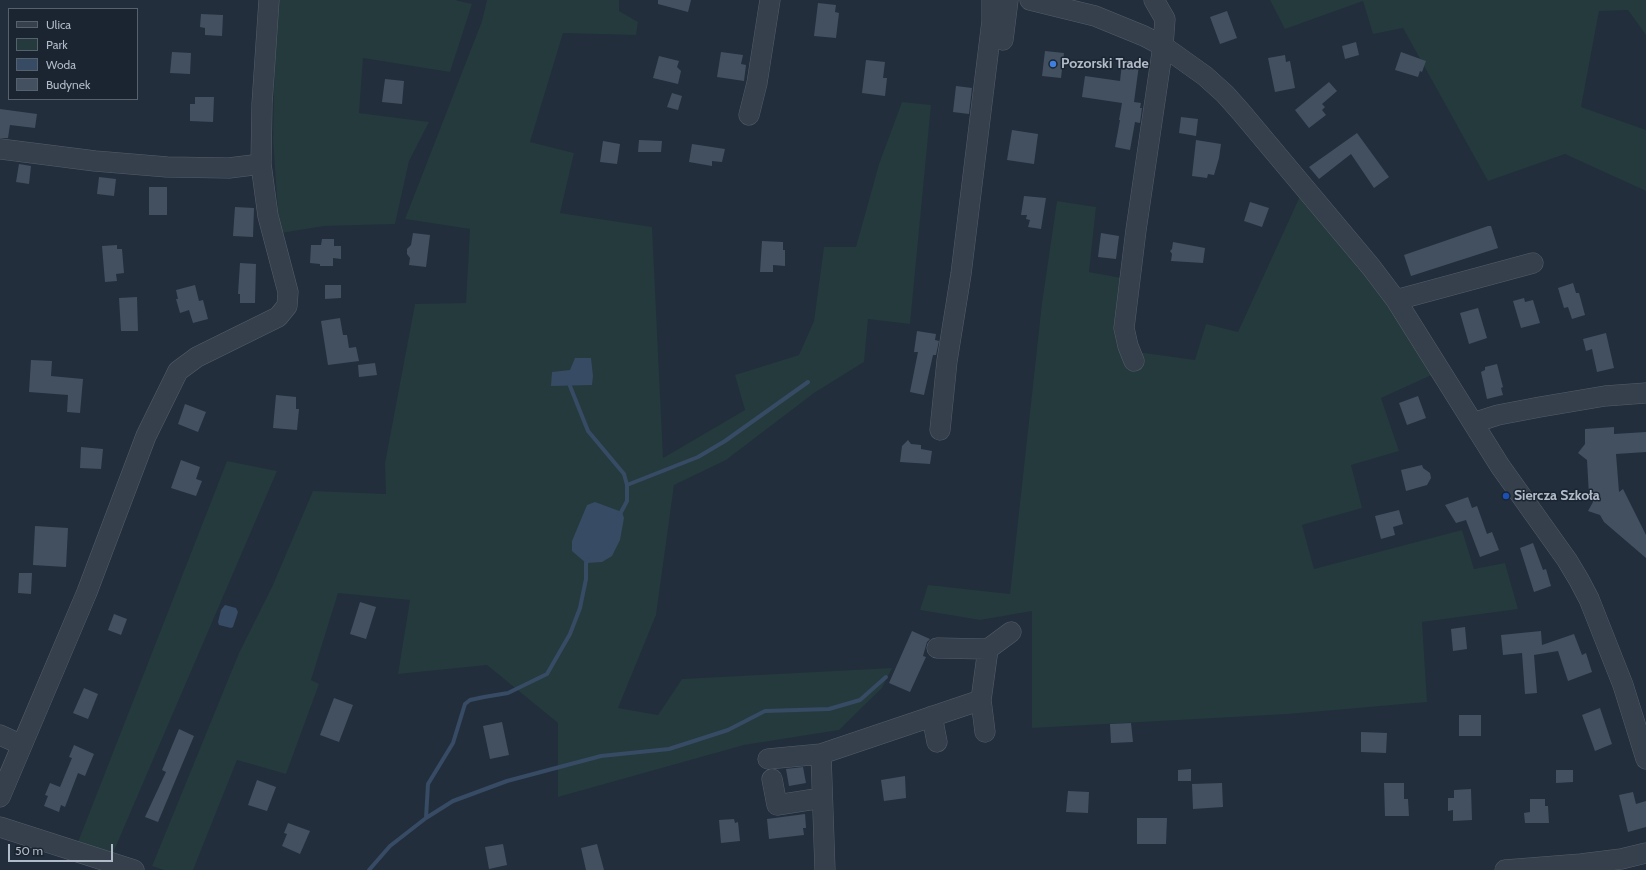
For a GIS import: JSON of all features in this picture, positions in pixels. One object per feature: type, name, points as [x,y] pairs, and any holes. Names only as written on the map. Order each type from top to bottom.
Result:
[{"type":"street","points":[[0,797],[87,592],[146,436],[178,371],[197,357],[278,317],[287,306],[288,292],[268,216],[261,164],[262,104],[269,0]]},
{"type":"street","points":[[749,115],[757,83],[770,0]]},
{"type":"street","points":[[940,430],[947,360],[961,274],[992,21],[992,0]]},
{"type":"street","points":[[988,165],[1008,0]]},
{"type":"street","points":[[1030,0],[1094,16],[1144,36],[1163,46],[1205,76],[1225,94],[1371,267],[1396,300],[1500,466],[1567,560],[1579,580],[1595,612],[1623,685],[1646,759]]},
{"type":"street","points":[[1134,361],[1124,328],[1136,230],[1163,46],[1165,19],[1154,0]]},
{"type":"street","points":[[760,97],[762,49]]},
{"type":"street","points":[[0,149],[95,161],[168,167],[229,168],[261,164]]},
{"type":"street","points":[[1396,300],[1533,263]]},
{"type":"street","points":[[1473,423],[1498,415],[1540,406],[1605,396],[1646,393]]},
{"type":"street","points":[[937,648],[988,649],[1011,632]]},
{"type":"street","points":[[985,732],[981,700],[988,649]]},
{"type":"street","points":[[768,759],[821,754],[981,700]]},
{"type":"street","points":[[932,716],[937,742]]},
{"type":"street","points":[[0,735],[22,745]]},
{"type":"street","points":[[821,754],[825,870]]},
{"type":"street","points":[[772,779],[777,805],[822,798]]},
{"type":"street","points":[[0,827],[134,870]]},
{"type":"street","points":[[1505,870],[1581,864],[1621,859],[1646,853]]},
{"type":"green space","points":[[276,0],[455,0],[472,4],[450,72],[363,58],[359,113],[429,122],[409,161],[395,224],[324,226],[281,233],[278,212],[273,139]]},
{"type":"green space","points":[[487,0],[619,0],[619,11],[638,22],[636,35],[563,33],[530,142],[574,153],[560,213],[652,227],[663,458],[745,410],[735,375],[799,355],[814,321],[824,247],[856,247],[879,164],[902,102],[931,105],[910,324],[868,319],[864,362],[814,393],[726,460],[674,485],[656,615],[618,708],[658,715],[682,679],[892,668],[882,688],[839,730],[744,745],[558,797],[558,723],[487,665],[398,674],[410,600],[338,593],[311,680],[319,684],[286,774],[237,760],[193,870],[164,870],[152,866],[239,653],[272,587],[313,491],[386,494],[385,463],[415,304],[466,303],[470,229],[405,219],[482,21]]},
{"type":"green space","points":[[1270,0],[1646,0],[1646,35],[1628,10],[1599,11],[1581,107],[1646,130],[1646,191],[1565,154],[1488,181],[1403,28],[1373,34],[1363,1],[1285,29]]},
{"type":"green space","points":[[1301,194],[1367,267],[1436,373],[1381,398],[1399,451],[1351,465],[1362,508],[1302,525],[1314,569],[1462,530],[1474,569],[1505,563],[1518,609],[1422,622],[1427,702],[1288,714],[1032,728],[1032,611],[980,620],[920,610],[928,585],[1010,594],[1042,303],[1057,201],[1096,207],[1089,272],[1132,280],[1123,350],[1195,360],[1206,324],[1238,332]]},
{"type":"green space","points":[[227,461],[277,471],[113,853],[78,842]]},
{"type":"water","points":[[575,358],[591,358],[593,376],[592,385],[551,386],[552,372],[570,370]]},
{"type":"water","points":[[595,502],[622,512],[624,518],[620,540],[612,556],[602,562],[586,563],[572,551],[572,541],[587,505]]},
{"type":"water","points":[[225,605],[236,608],[238,612],[233,627],[231,628],[219,625],[218,622],[221,610]]},
{"type":"building","points":[[658,0],[691,0],[688,12],[658,4]]},
{"type":"building","points":[[818,3],[836,5],[835,12],[839,13],[836,38],[814,36]]},
{"type":"building","points":[[1227,11],[1237,38],[1220,44],[1210,17]]},
{"type":"building","points":[[201,14],[223,15],[222,36],[205,35],[205,28],[200,27]]},
{"type":"building","points":[[1356,42],[1359,55],[1345,59],[1342,46]]},
{"type":"building","name":"Pozorski Trade","points":[[1045,51],[1064,53],[1061,78],[1042,76]]},
{"type":"building","points":[[172,52],[191,53],[190,74],[170,73]]},
{"type":"building","points":[[721,52],[743,55],[741,64],[746,65],[744,81],[717,77]]},
{"type":"building","points":[[1401,52],[1426,61],[1422,72],[1420,71],[1418,77],[1395,70]]},
{"type":"building","points":[[1285,55],[1286,62],[1290,61],[1295,88],[1275,92],[1268,58]]},
{"type":"building","points":[[659,56],[679,61],[677,67],[681,71],[678,84],[653,78]]},
{"type":"building","points":[[866,60],[885,62],[883,78],[887,78],[885,96],[862,93]]},
{"type":"building","points":[[1122,63],[1139,65],[1134,102],[1141,103],[1140,108],[1142,108],[1140,123],[1135,122],[1130,150],[1115,147],[1122,103],[1082,97],[1085,76],[1120,81]]},
{"type":"building","points":[[385,79],[404,81],[402,104],[382,102]]},
{"type":"building","points":[[1329,82],[1337,91],[1322,104],[1325,107],[1322,110],[1326,115],[1309,128],[1295,110]]},
{"type":"building","points":[[956,86],[972,88],[969,114],[953,112]]},
{"type":"building","points":[[672,93],[682,96],[678,110],[667,107]]},
{"type":"building","points":[[195,97],[214,97],[213,122],[190,121],[190,104],[195,104]]},
{"type":"building","points":[[0,109],[37,114],[35,128],[10,125],[8,138],[0,138]]},
{"type":"building","points":[[1181,117],[1198,119],[1196,136],[1179,133]]},
{"type":"building","points":[[1012,130],[1038,134],[1034,164],[1007,160]]},
{"type":"building","points":[[1357,133],[1389,177],[1374,188],[1351,154],[1319,179],[1309,167]]},
{"type":"building","points":[[639,140],[662,141],[661,152],[638,152]]},
{"type":"building","points":[[1196,140],[1221,144],[1214,175],[1208,174],[1207,178],[1192,176]]},
{"type":"building","points":[[603,141],[620,144],[617,164],[600,162]]},
{"type":"building","points":[[692,144],[725,149],[722,162],[712,161],[712,166],[689,162]]},
{"type":"building","points":[[19,164],[31,166],[29,184],[16,182]]},
{"type":"building","points":[[99,177],[116,179],[114,196],[97,194]]},
{"type":"building","points":[[149,187],[167,187],[167,215],[149,215]]},
{"type":"building","points":[[1024,196],[1046,198],[1041,229],[1028,227],[1030,220],[1026,219],[1027,215],[1021,215]]},
{"type":"building","points":[[1250,202],[1269,208],[1262,227],[1244,221]]},
{"type":"building","points":[[235,207],[254,208],[253,237],[233,236]]},
{"type":"building","points":[[1491,226],[1498,248],[1411,276],[1404,255]]},
{"type":"building","points":[[413,233],[430,235],[426,267],[409,265],[410,258],[407,254],[407,249],[411,245]]},
{"type":"building","points":[[1101,233],[1119,236],[1116,259],[1098,257]]},
{"type":"building","points":[[322,239],[334,239],[334,246],[341,246],[341,259],[333,258],[333,266],[320,266],[320,264],[310,263],[311,245],[321,245]]},
{"type":"building","points":[[762,241],[783,242],[783,250],[785,250],[785,266],[773,265],[773,272],[760,272]]},
{"type":"building","points":[[1173,242],[1205,248],[1203,263],[1171,261],[1172,254],[1170,251],[1172,249]]},
{"type":"building","points":[[117,245],[117,249],[122,249],[124,273],[116,274],[117,281],[105,282],[102,246]]},
{"type":"building","points":[[240,263],[256,264],[255,303],[240,303],[240,294],[238,294]]},
{"type":"building","points":[[1573,283],[1576,293],[1579,293],[1585,315],[1572,319],[1568,307],[1564,308],[1558,288]]},
{"type":"building","points":[[195,285],[199,301],[203,300],[208,319],[193,323],[189,310],[180,313],[176,299],[178,299],[176,290]]},
{"type":"building","points":[[325,285],[341,285],[341,298],[325,299]]},
{"type":"building","points":[[137,297],[138,331],[121,331],[119,298]]},
{"type":"building","points":[[1524,298],[1525,302],[1533,300],[1540,323],[1521,328],[1513,301]]},
{"type":"building","points":[[1478,308],[1487,338],[1469,344],[1460,313]]},
{"type":"building","points":[[340,318],[343,335],[347,335],[349,348],[356,347],[359,361],[328,365],[321,321]]},
{"type":"building","points":[[917,331],[936,334],[935,340],[939,341],[936,355],[933,355],[924,395],[910,392],[918,352],[914,352]]},
{"type":"building","points":[[1606,333],[1614,368],[1597,372],[1592,349],[1586,351],[1583,339]]},
{"type":"building","points":[[31,360],[52,361],[51,376],[83,379],[80,413],[67,412],[68,395],[29,392]]},
{"type":"building","points":[[375,363],[377,375],[359,377],[358,365]]},
{"type":"building","points":[[1497,364],[1503,387],[1501,388],[1503,395],[1487,399],[1481,372],[1485,370],[1485,367]]},
{"type":"building","points":[[276,395],[296,397],[296,409],[299,409],[297,430],[273,428]]},
{"type":"building","points":[[1418,396],[1426,418],[1407,425],[1399,403]]},
{"type":"building","points":[[185,404],[206,412],[198,432],[178,424]]},
{"type":"building","points":[[1614,427],[1614,434],[1646,432],[1646,452],[1616,454],[1619,492],[1623,489],[1646,535],[1646,558],[1604,522],[1600,515],[1588,511],[1593,502],[1589,495],[1587,460],[1578,453],[1585,444],[1585,429]]},
{"type":"building","points":[[908,440],[911,444],[921,445],[921,449],[932,451],[930,464],[900,462],[902,446]]},
{"type":"building","points":[[81,447],[103,449],[101,469],[80,468]]},
{"type":"building","points":[[181,460],[200,467],[196,479],[202,481],[196,496],[171,488]]},
{"type":"building","points":[[1422,465],[1423,468],[1430,473],[1431,478],[1427,485],[1406,491],[1401,470]]},
{"type":"building","points":[[1468,497],[1472,508],[1477,506],[1487,534],[1492,532],[1499,550],[1480,557],[1466,520],[1456,523],[1445,505]]},
{"type":"building","points":[[1399,510],[1403,524],[1393,527],[1395,535],[1381,539],[1375,516]]},
{"type":"building","points":[[35,526],[68,528],[66,567],[33,565]]},
{"type":"building","points":[[1533,543],[1543,570],[1546,569],[1551,586],[1534,592],[1520,548]]},
{"type":"building","points":[[19,573],[32,573],[31,594],[18,593]]},
{"type":"building","points":[[360,602],[376,607],[366,639],[350,634]]},
{"type":"building","points":[[114,614],[127,619],[121,635],[108,630]]},
{"type":"building","points":[[1465,627],[1467,649],[1453,651],[1451,629]]},
{"type":"building","points":[[912,631],[930,639],[927,642],[923,656],[926,657],[910,692],[889,683]]},
{"type":"building","points":[[1541,631],[1542,645],[1574,634],[1582,655],[1586,653],[1592,672],[1568,681],[1558,651],[1534,655],[1537,693],[1525,694],[1522,653],[1503,655],[1501,635]]},
{"type":"building","points":[[84,688],[98,694],[88,719],[73,713]]},
{"type":"building","points":[[334,698],[353,705],[339,742],[320,735]]},
{"type":"building","points":[[1600,708],[1612,744],[1595,751],[1582,715]]},
{"type":"building","points":[[1459,715],[1481,715],[1481,736],[1459,736]]},
{"type":"building","points":[[502,722],[509,755],[490,759],[483,726]]},
{"type":"building","points":[[1131,723],[1133,742],[1111,743],[1110,724]]},
{"type":"building","points":[[179,729],[194,736],[158,822],[145,817],[166,772],[162,770]]},
{"type":"building","points":[[1361,732],[1387,733],[1386,753],[1361,752]]},
{"type":"building","points":[[74,745],[94,754],[85,776],[78,773],[65,807],[61,805],[59,812],[44,806],[48,796],[45,795],[50,783],[60,787],[72,758],[69,757]]},
{"type":"building","points":[[803,767],[806,783],[789,786],[786,769]]},
{"type":"building","points":[[1191,769],[1191,781],[1178,781],[1178,770]]},
{"type":"building","points":[[1556,770],[1573,770],[1573,782],[1556,783]]},
{"type":"building","points":[[905,776],[906,798],[884,801],[881,780]]},
{"type":"building","points":[[257,780],[276,787],[267,811],[248,805]]},
{"type":"building","points":[[1222,783],[1223,807],[1193,809],[1192,784]]},
{"type":"building","points":[[1384,783],[1404,783],[1404,799],[1408,799],[1409,816],[1385,816]]},
{"type":"building","points":[[1471,789],[1472,820],[1453,821],[1453,810],[1448,811],[1448,798],[1454,798],[1454,790]]},
{"type":"building","points":[[1068,791],[1089,792],[1088,813],[1066,812]]},
{"type":"building","points":[[1633,792],[1636,804],[1646,801],[1646,827],[1628,832],[1619,795]]},
{"type":"building","points":[[1530,799],[1545,799],[1545,806],[1548,806],[1549,823],[1525,823],[1524,813],[1530,812]]},
{"type":"building","points":[[805,814],[806,828],[803,828],[804,835],[769,839],[767,819]]},
{"type":"building","points":[[1137,818],[1167,818],[1166,844],[1137,844]]},
{"type":"building","points":[[734,819],[735,823],[738,822],[740,841],[721,843],[719,820]]},
{"type":"building","points":[[288,823],[310,831],[300,854],[282,846],[287,834],[284,833]]},
{"type":"building","points":[[503,844],[507,865],[489,869],[485,847]]},
{"type":"building","points":[[597,844],[604,870],[586,870],[581,848]]},
{"type":"waterway","points":[[627,485],[698,457],[725,441],[808,382]]},
{"type":"waterway","points":[[570,386],[588,431],[624,474],[627,485],[627,501],[619,516]]},
{"type":"waterway","points":[[426,818],[428,784],[453,743],[465,704],[470,700],[508,693],[547,674],[570,634],[580,608],[586,579],[586,563],[589,559]]},
{"type":"waterway","points":[[369,870],[390,846],[426,818],[453,801],[507,781],[601,756],[669,749],[728,730],[765,711],[829,709],[860,700],[886,677]]},
{"type":"place","name":"Pozorski Trade","points":[[1053,64]]},
{"type":"place","name":"Siercza Szkoła","points":[[1506,496]]}]
